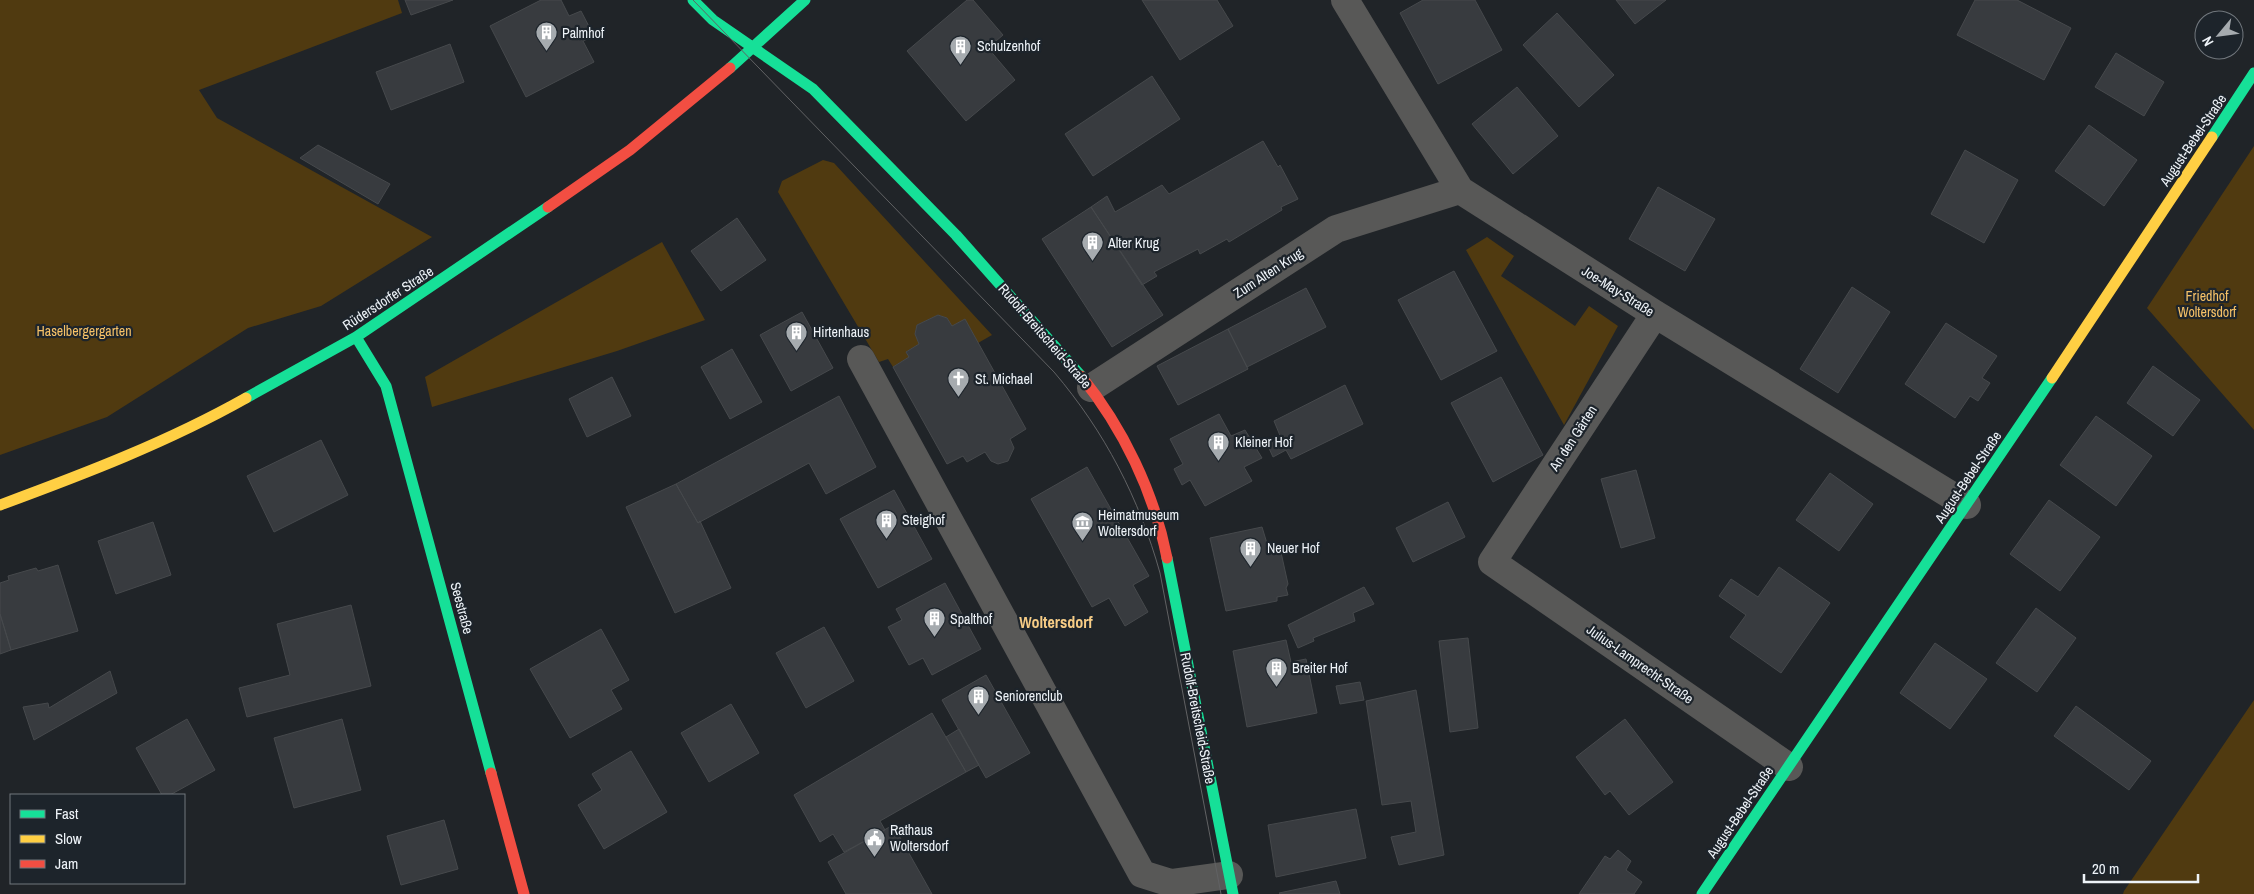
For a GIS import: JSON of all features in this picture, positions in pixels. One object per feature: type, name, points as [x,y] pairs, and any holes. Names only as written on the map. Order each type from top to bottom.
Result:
[{"type":"street","name":"Rudolf-Breitscheid-Straße","points":[[693,0],[713,20],[753,49],[803,80],[956,235],[1091,388],[1126,444],[1163,536],[1231,884],[1171,883],[1142,874],[861,359]]},
{"type":"street","name":"Rüdersdorfer Straße","points":[[0,505],[81,475],[198,424],[356,337],[595,175],[652,132],[753,49],[805,0]]},
{"type":"street","name":"Joe-May-Straße","points":[[1345,0],[1460,190],[1654,314],[1967,505]]},
{"type":"street","name":"August-Bebel-Straße","points":[[1702,894],[1967,505],[2254,73]]},
{"type":"street","name":"Zum Alten Krug","points":[[1091,388],[1336,229],[1460,190]]},
{"type":"street","name":"An den Gärten","points":[[1492,562],[1654,314]]},
{"type":"street","name":"Seestraße","points":[[356,337],[386,386],[524,894]]},
{"type":"street","name":"Julius-Lamprecht-Straße","points":[[1492,562],[1789,767]]},
{"type":"green space","name":"Haselbergergarten","points":[[0,0],[398,0],[402,13],[199,90],[217,118],[432,237],[321,306],[248,328],[107,417],[0,455]]},
{"type":"green space","name":"Friedhof Woltersdorf","points":[[2254,146],[2254,430],[2147,308]]},
{"type":"green space","points":[[823,160],[834,163],[992,335],[978,343],[952,326],[947,318],[938,315],[917,325],[915,334],[919,344],[906,352],[909,357],[893,367],[888,359],[879,362],[778,192],[782,181]]},
{"type":"green space","points":[[1487,237],[1514,256],[1501,276],[1575,326],[1589,306],[1618,326],[1564,425],[1466,250]]},
{"type":"green space","points":[[662,242],[705,320],[617,351],[432,407],[425,377]]},
{"type":"green space","points":[[2254,700],[2254,894],[2123,894],[2124,891]]},
{"type":"building","points":[[405,0],[453,0],[411,15]]},
{"type":"building","name":"Palmhof","points":[[541,0],[561,0],[569,16],[581,11],[594,36],[583,41],[594,62],[526,97],[490,26]]},
{"type":"building","name":"Schulzenhof","points":[[967,0],[973,0],[1003,35],[988,48],[1015,80],[966,121],[907,51]]},
{"type":"building","points":[[1142,0],[1217,0],[1233,26],[1180,60]]},
{"type":"building","points":[[1423,0],[1475,0],[1502,50],[1438,84],[1400,13]]},
{"type":"building","points":[[1616,0],[1666,0],[1635,24]]},
{"type":"building","points":[[1975,0],[2017,0],[2071,28],[2044,80],[1957,35]]},
{"type":"building","points":[[1557,13],[1614,75],[1579,107],[1523,45]]},
{"type":"building","points":[[450,44],[464,82],[391,110],[376,72]]},
{"type":"building","points":[[2116,53],[2164,82],[2144,116],[2095,87]]},
{"type":"building","points":[[1152,76],[1180,119],[1093,176],[1065,134]]},
{"type":"building","points":[[1517,87],[1558,136],[1513,174],[1472,124]]},
{"type":"building","points":[[2089,125],[2137,160],[2104,206],[2055,171]]},
{"type":"building","points":[[1263,141],[1278,167],[1280,165],[1298,199],[1281,207],[1282,210],[1229,242],[1227,239],[1200,254],[1198,249],[1154,272],[1157,276],[1142,285],[1091,207],[1107,196],[1115,212],[1162,185],[1169,194]]},
{"type":"building","points":[[318,145],[390,184],[378,204],[300,158]]},
{"type":"building","points":[[1965,150],[2018,180],[1984,243],[1931,214]]},
{"type":"building","points":[[1658,187],[1715,219],[1685,271],[1629,239]]},
{"type":"building","name":"Alter Krug","points":[[1091,207],[1163,315],[1112,347],[1042,239]]},
{"type":"building","points":[[737,218],[766,260],[721,291],[691,251]]},
{"type":"building","points":[[1454,271],[1497,351],[1441,380],[1398,300]]},
{"type":"building","points":[[1852,287],[1890,312],[1838,393],[1800,369]]},
{"type":"building","points":[[1306,288],[1326,327],[1247,367],[1228,329]]},
{"type":"building","name":"Hirtenhaus","points":[[802,312],[833,368],[791,391],[760,335]]},
{"type":"building","name":"St. Michael","points":[[938,315],[947,318],[952,326],[965,319],[1026,429],[1010,439],[1014,448],[1008,461],[998,464],[991,461],[985,452],[967,462],[963,456],[947,464],[893,367],[909,357],[906,352],[919,344],[915,334],[917,325]]},
{"type":"building","points":[[1946,323],[1997,356],[1982,378],[1990,383],[1978,401],[1970,396],[1955,418],[1905,384]]},
{"type":"building","points":[[1228,329],[1248,369],[1178,405],[1157,366]]},
{"type":"building","points":[[732,349],[762,402],[730,419],[701,367]]},
{"type":"building","points":[[2153,366],[2200,400],[2173,436],[2127,403]]},
{"type":"building","points":[[612,377],[631,416],[587,437],[569,399]]},
{"type":"building","points":[[1501,377],[1543,455],[1493,482],[1451,403]]},
{"type":"building","points":[[1345,385],[1363,424],[1291,459],[1286,450],[1273,457],[1267,444],[1281,438],[1274,421]]},
{"type":"building","points":[[839,396],[876,467],[826,494],[809,463],[698,523],[676,484]]},
{"type":"building","name":"Kleiner Hof","points":[[1219,414],[1231,436],[1245,430],[1262,458],[1244,467],[1252,481],[1205,506],[1190,480],[1182,485],[1174,469],[1183,464],[1170,439]]},
{"type":"building","points":[[2096,416],[2152,456],[2116,506],[2060,465]]},
{"type":"building","points":[[321,440],[348,495],[274,532],[247,476]]},
{"type":"building","points":[[1087,467],[1149,576],[1133,585],[1148,612],[1125,626],[1109,598],[1092,607],[1031,499]]},
{"type":"building","points":[[1636,470],[1655,538],[1621,548],[1601,479]]},
{"type":"building","points":[[1830,473],[1873,504],[1839,551],[1796,520]]},
{"type":"building","points":[[676,484],[698,523],[700,521],[731,588],[675,613],[626,507]]},
{"type":"building","name":"Steighof","points":[[894,490],[932,559],[878,588],[840,519]]},
{"type":"building","points":[[2049,500],[2100,537],[2060,591],[2010,554]]},
{"type":"building","points":[[1448,502],[1465,537],[1413,562],[1396,528]]},
{"type":"building","points":[[153,522],[171,575],[116,594],[98,541]]},
{"type":"building","name":"Neuer Hof","points":[[1262,527],[1269,550],[1280,548],[1288,584],[1286,588],[1288,595],[1277,597],[1277,601],[1226,611],[1210,538]]},
{"type":"building","points":[[58,565],[78,631],[11,650],[0,614],[0,583],[9,580],[8,576],[36,568],[38,571]]},
{"type":"building","points":[[1779,567],[1830,603],[1781,673],[1730,637],[1746,615],[1719,596],[1731,579],[1758,597]]},
{"type":"building","name":"Spalthof","points":[[945,583],[981,649],[932,675],[923,658],[909,665],[888,627],[902,620],[896,609]]},
{"type":"building","points":[[1364,587],[1374,604],[1353,613],[1355,621],[1313,638],[1314,641],[1298,648],[1288,625]]},
{"type":"building","points":[[351,605],[371,686],[247,717],[239,688],[290,675],[277,624]]},
{"type":"building","points":[[2036,608],[2076,638],[2037,692],[1996,663]]},
{"type":"building","points":[[0,614],[11,650],[0,654]]},
{"type":"building","points":[[824,627],[854,681],[806,708],[776,653]]},
{"type":"building","points":[[601,629],[629,680],[611,690],[622,709],[570,738],[530,669]]},
{"type":"building","points":[[1468,638],[1478,728],[1450,732],[1439,641]]},
{"type":"building","name":"Breiter Hof","points":[[1286,640],[1291,662],[1306,659],[1317,713],[1247,727],[1233,651]]},
{"type":"building","points":[[1935,643],[1987,679],[1950,729],[1900,693]]},
{"type":"building","points":[[110,671],[117,693],[34,740],[23,707],[48,703],[49,708]]},
{"type":"building","name":"Seniorenclub","points":[[986,675],[1030,753],[986,778],[942,700]]},
{"type":"building","points":[[1360,682],[1364,700],[1340,704],[1336,686]]},
{"type":"building","points":[[1416,690],[1444,855],[1399,865],[1391,837],[1416,832],[1411,801],[1382,805],[1366,701]]},
{"type":"building","points":[[731,704],[759,753],[709,782],[681,733]]},
{"type":"building","points":[[2076,706],[2151,761],[2129,790],[2054,736]]},
{"type":"building","points":[[932,713],[966,772],[880,821],[885,830],[844,852],[833,834],[820,842],[794,795]]},
{"type":"building","points":[[187,719],[215,770],[172,794],[161,794],[136,748]]},
{"type":"building","points":[[342,719],[361,790],[294,808],[274,738]]},
{"type":"building","points":[[1625,719],[1673,782],[1629,815],[1610,791],[1605,795],[1576,757]]},
{"type":"building","points":[[959,729],[979,765],[966,772],[946,737]]},
{"type":"building","points":[[631,751],[667,812],[604,849],[578,805],[602,790],[592,774]]},
{"type":"building","points":[[1356,809],[1366,858],[1276,877],[1268,825]]},
{"type":"building","points":[[444,820],[458,869],[401,885],[387,836]]},
{"type":"building","name":"Rathaus Woltersdorf","points":[[893,825],[932,894],[846,894],[828,862]]},
{"type":"building","points":[[1618,850],[1631,861],[1626,870],[1642,882],[1634,894],[1579,894],[1605,856],[1610,859]]},
{"type":"building","points":[[1336,881],[1340,894],[1279,893]]},
{"type":"tram line","points":[[693,0],[1054,372],[1089,418],[1104,442],[1131,492],[1152,545],[1160,573],[1221,894]]},
{"type":"traffic: fast","points":[[693,0],[713,20],[813,89],[956,235],[1081,376]]},
{"type":"traffic: fast","points":[[730,68],[805,0]]},
{"type":"traffic: fast","points":[[2212,137],[2254,73]]},
{"type":"traffic: fast","points":[[246,398],[356,337],[548,207]]},
{"type":"traffic: fast","points":[[356,337],[386,386],[491,773]]},
{"type":"traffic: fast","points":[[1702,894],[2052,378]]},
{"type":"traffic: fast","points":[[1167,558],[1233,894]]},
{"type":"traffic: slow","points":[[2052,378],[2212,137]]},
{"type":"traffic: slow","points":[[0,505],[156,443],[246,398]]},
{"type":"traffic: jam","points":[[548,207],[630,150],[730,68]]},
{"type":"traffic: jam","points":[[1081,376],[1110,417],[1135,462],[1154,509],[1167,558]]},
{"type":"traffic: jam","points":[[491,773],[524,894]]},
{"type":"place","name":"Palmhof","points":[[546,52]]},
{"type":"place","name":"Schulzenhof","points":[[961,65]]},
{"type":"place","name":"Alter Krug","points":[[1092,262]]},
{"type":"place","name":"Hirtenhaus","points":[[797,351]]},
{"type":"place","name":"St. Michael","points":[[959,398]]},
{"type":"place","name":"Kleiner Hof","points":[[1219,461]]},
{"type":"place","name":"Steighof","points":[[886,539]]},
{"type":"place","name":"Heimatmuseum Woltersdorf","points":[[1082,542]]},
{"type":"place","name":"Neuer Hof","points":[[1251,567]]},
{"type":"place","name":"Spalthof","points":[[934,638]]},
{"type":"place","name":"Breiter Hof","points":[[1276,687]]},
{"type":"place","name":"Seniorenclub","points":[[979,715]]},
{"type":"place","name":"Rathaus Woltersdorf","points":[[874,857]]},
{"type":"district","name":"Woltersdorf","points":[[1056,622]]}]
